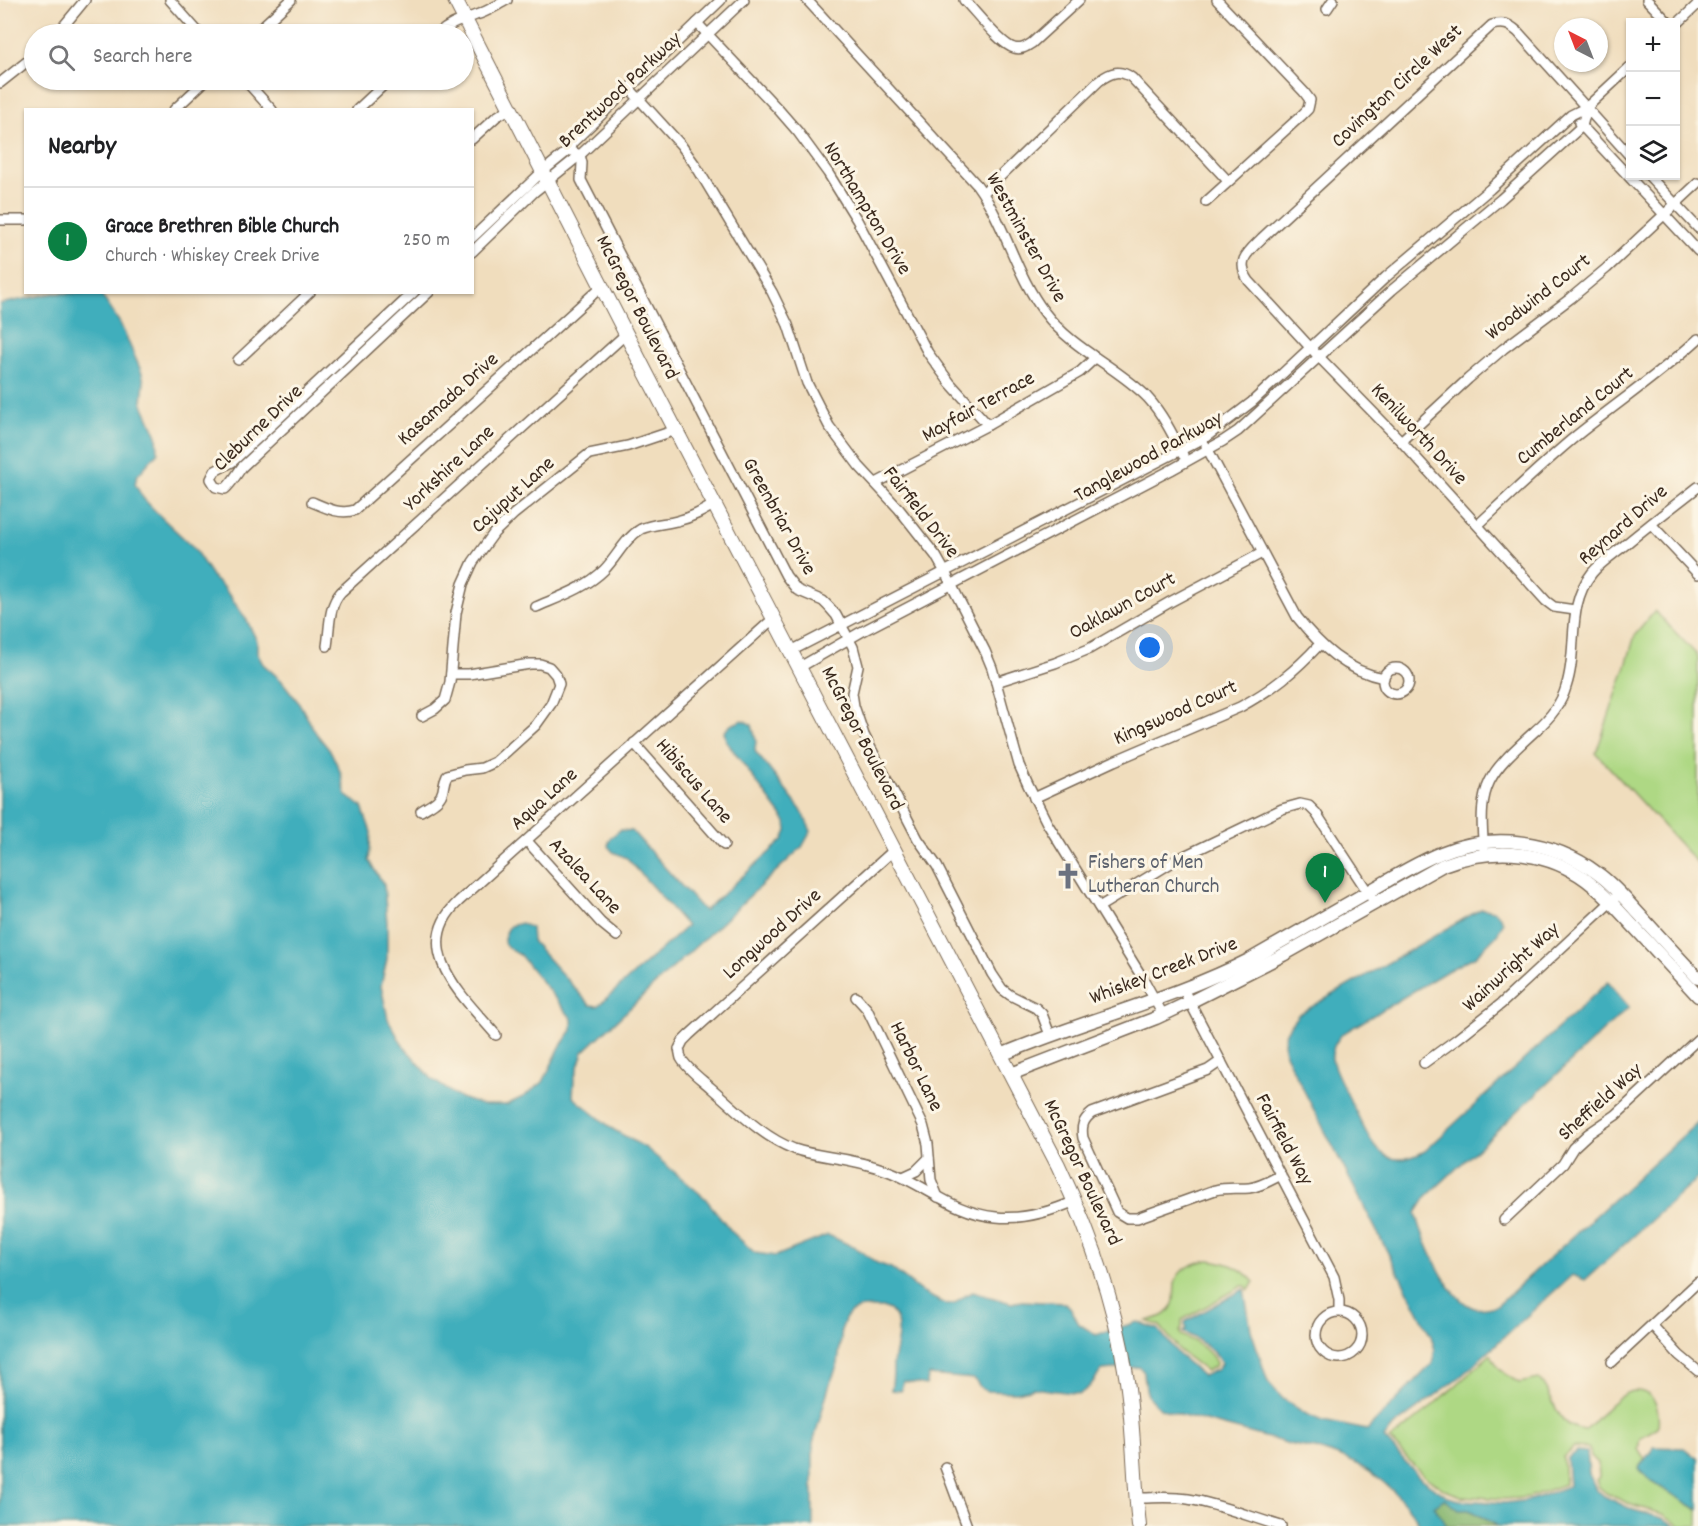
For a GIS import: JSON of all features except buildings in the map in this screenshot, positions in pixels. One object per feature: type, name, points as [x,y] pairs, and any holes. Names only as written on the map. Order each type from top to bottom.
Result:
[{"type":"main road","name":"McGregor Boulevard","points":[[455,0],[466,24]]},
{"type":"main road","name":"McGregor Boulevard","points":[[474,40],[1075,1201],[1095,1252],[1115,1319],[1127,1379],[1139,1526]]},
{"type":"street","points":[[65,24],[85,0]]},
{"type":"street","points":[[170,0],[191,24]]},
{"type":"street","points":[[265,24],[291,0]]},
{"type":"street","points":[[451,24],[463,18],[478,15],[507,0]]},
{"type":"street","name":"Brentwood Parkway","points":[[545,177],[569,150],[572,143],[721,0]]},
{"type":"street","name":"Brentwood Parkway","points":[[545,177],[580,155],[744,0]]},
{"type":"street","name":"Westminster Drive","points":[[807,0],[970,176],[999,220],[1023,279],[1034,298],[1066,335],[1148,399],[1161,416],[1186,462]]},
{"type":"street","points":[[964,0],[1006,45],[1015,48],[1024,48],[1032,43],[1079,0]]},
{"type":"street","points":[[1206,202],[1308,109],[1310,100],[1217,0]]},
{"type":"street","points":[[1327,9],[1333,0]]},
{"type":"street","points":[[1647,0],[1664,18]]},
{"type":"street","points":[[1680,21],[1698,4]]},
{"type":"street","name":"Northampton Drive","points":[[697,23],[778,109],[828,173],[857,220],[928,353],[950,383],[988,425]]},
{"type":"street","name":"Covington Circle West","points":[[1243,271],[1242,263],[1247,254],[1262,238],[1492,25],[1502,23],[1511,25],[1587,107]]},
{"type":"street","points":[[0,83],[24,64]]},
{"type":"street","name":"Tanglewood Parkway","points":[[791,651],[1181,450],[1230,420],[1398,267],[1571,115],[1587,107],[1626,71]]},
{"type":"street","points":[[983,193],[1099,81],[1115,72],[1124,72],[1132,78],[1228,181]]},
{"type":"street","name":"Fairfield Drive","points":[[628,88],[681,145],[696,166],[781,308],[807,383],[829,426],[859,466],[876,483],[936,556],[985,651],[1019,765],[1034,798],[1163,1015]]},
{"type":"street","points":[[176,108],[195,90]]},
{"type":"street","points":[[253,90],[270,108]]},
{"type":"street","points":[[359,108],[378,90]]},
{"type":"street","points":[[1582,126],[1587,107]]},
{"type":"street","points":[[1587,107],[1626,151]]},
{"type":"street","points":[[474,137],[496,117],[509,109]]},
{"type":"street","points":[[1571,115],[1698,251]]},
{"type":"street","name":"Tanglewood Parkway","points":[[800,667],[848,639],[1186,462],[1238,431],[1407,277],[1496,203],[1582,126]]},
{"type":"street","points":[[569,150],[580,155]]},
{"type":"street","name":"Greenbriar Drive","points":[[580,155],[581,180],[786,576],[797,590],[823,601],[829,607],[836,615],[853,647],[858,666],[852,693],[854,706],[864,735],[901,808],[918,839],[937,866],[997,982],[1010,995],[1036,1008],[1042,1014],[1050,1035]]},
{"type":"street","points":[[474,236],[545,177]]},
{"type":"street","points":[[474,250],[545,177]]},
{"type":"street","points":[[1653,180],[1698,228]]},
{"type":"street","name":"Woodwind Court","points":[[1401,441],[1503,349],[1572,298],[1698,183]]},
{"type":"street","points":[[1486,192],[1496,203]]},
{"type":"street","points":[[0,220],[24,220]]},
{"type":"street","points":[[1398,267],[1407,277]]},
{"type":"street","name":"Kenilworth Drive","points":[[1243,271],[1249,281],[1401,441],[1546,601],[1554,607],[1575,610]]},
{"type":"street","name":"Kasamada Drive","points":[[312,502],[338,512],[347,513],[356,510],[601,287]]},
{"type":"street","points":[[238,360],[307,294]]},
{"type":"street","name":"Cleburne Drive","points":[[412,294],[374,337],[242,467],[232,483],[225,489],[216,487],[211,479],[215,471],[232,462],[374,337],[427,294]]},
{"type":"street","name":"Yorkshire Lane","points":[[327,646],[332,609],[335,599],[341,592],[626,334]]},
{"type":"street","name":"Cumberland Court","points":[[1478,525],[1577,435],[1652,379],[1698,339]]},
{"type":"street","name":"Mayfair Terrace","points":[[876,483],[988,425],[1080,372],[1095,358]]},
{"type":"street","name":"Cajuput Lane","points":[[422,716],[435,709],[445,699],[450,682],[456,614],[463,584],[473,562],[494,533],[514,514],[590,454],[628,446],[676,430]]},
{"type":"street","points":[[1201,439],[1297,617],[1320,644],[1336,657],[1363,673],[1384,678]]},
{"type":"street","name":"Reynard Drive","points":[[1484,848],[1482,806],[1492,776],[1507,757],[1548,719],[1563,697],[1570,672],[1575,610],[1580,592],[1600,564],[1698,487]]},
{"type":"street","points":[[536,607],[578,588],[601,573],[639,530],[689,518],[715,504]]},
{"type":"street","points":[[1651,524],[1698,574]]},
{"type":"street","name":"Oaklawn Court","points":[[996,682],[1055,663],[1089,649],[1262,553]]},
{"type":"street","name":"Aqua Lane","points":[[496,1035],[450,980],[441,962],[440,935],[446,916],[452,908],[774,618]]},
{"type":"street","name":"Kingswood Court","points":[[1034,798],[1240,707],[1283,680],[1320,644]]},
{"type":"street","points":[[421,811],[441,795],[447,775],[488,766],[536,725],[551,704],[559,684],[556,675],[549,667],[540,664],[469,674],[451,674]]},
{"type":"street","name":"Hibiscus Lane","points":[[634,743],[724,845]]},
{"type":"street","points":[[1099,907],[1176,860],[1282,809],[1300,804],[1309,806],[1316,813],[1372,897]]},
{"type":"street","name":"Azalea Lane","points":[[527,841],[601,923],[616,936]]},
{"type":"street","name":"Whiskey Creek Drive","points":[[1000,1054],[1224,973],[1372,897],[1443,865],[1469,857],[1484,848],[1496,853],[1543,859],[1578,874],[1615,898],[1698,978]]},
{"type":"street","name":"Longwood Drive","points":[[894,850],[689,1035],[679,1049],[681,1058],[694,1072],[750,1121],[776,1140],[803,1152],[869,1165],[903,1177]]},
{"type":"street","name":"Whiskey Creek Drive","points":[[1011,1074],[1163,1015],[1190,1002],[1283,955],[1372,897]]},
{"type":"street","name":"Whiskey Creek Drive","points":[[1615,898],[1698,996]]},
{"type":"street","name":"Wainwright Way","points":[[1424,1063],[1501,1004],[1615,898]]},
{"type":"street","name":"Fairfield Way","points":[[1183,989],[1334,1277],[1339,1311]]},
{"type":"street","name":"Harbor Lane","points":[[856,996],[867,1008],[923,1125],[928,1143],[932,1180],[938,1197]]},
{"type":"street","name":"Sheffield Way","points":[[1504,1220],[1563,1164],[1573,1148],[1588,1134],[1616,1115],[1698,1039]]},
{"type":"street","points":[[1221,1061],[1208,1070],[1092,1113],[1085,1119],[1081,1128],[1083,1138],[1118,1212],[1126,1218],[1137,1218],[1226,1187],[1259,1186],[1281,1174]]},
{"type":"street","points":[[903,1177],[916,1171],[929,1158]]},
{"type":"street","points":[[903,1177],[976,1215],[1004,1218],[1038,1214],[1075,1201]]},
{"type":"street","points":[[1612,1362],[1698,1282]]},
{"type":"street","points":[[1339,1311],[1353,1315],[1362,1333],[1361,1343],[1355,1351],[1345,1357],[1336,1358],[1327,1354],[1320,1347],[1316,1339],[1316,1329],[1320,1321],[1329,1314],[1339,1311]]},
{"type":"street","points":[[1652,1325],[1679,1355],[1698,1371]]},
{"type":"street","points":[[945,1467],[967,1526]]},
{"type":"street","points":[[1137,1498],[1187,1499],[1211,1504],[1281,1526]]},
{"type":"green space","points":[[1655,611],[1698,656],[1698,864],[1596,753],[1635,635]]},
{"type":"green space","points":[[1209,1260],[1234,1266],[1254,1282],[1248,1290],[1246,1286],[1242,1286],[1182,1320],[1181,1335],[1206,1350],[1216,1363],[1206,1371],[1181,1352],[1160,1326],[1147,1321],[1162,1316],[1171,1308],[1174,1301],[1175,1283],[1180,1273],[1194,1264]]},
{"type":"green space","points":[[1491,1354],[1502,1371],[1519,1383],[1539,1379],[1561,1417],[1575,1428],[1585,1430],[1614,1401],[1632,1391],[1641,1391],[1650,1396],[1657,1406],[1658,1427],[1640,1438],[1638,1449],[1645,1459],[1638,1469],[1654,1483],[1698,1510],[1698,1526],[1681,1526],[1663,1514],[1634,1506],[1606,1493],[1599,1487],[1596,1480],[1599,1477],[1598,1463],[1591,1456],[1588,1448],[1574,1447],[1563,1457],[1565,1484],[1529,1497],[1505,1499],[1461,1496],[1445,1490],[1424,1476],[1390,1440],[1433,1406]]},
{"type":"green space","points":[[1444,1498],[1459,1510],[1469,1510],[1498,1526],[1447,1526],[1434,1506]]},
{"type":"water","points":[[48,294],[101,294],[120,323],[142,373],[144,382],[142,402],[157,436],[158,452],[137,476],[135,484],[143,498],[193,547],[214,579],[224,588],[246,619],[257,641],[257,653],[263,664],[281,680],[299,703],[316,733],[331,752],[340,771],[346,795],[362,807],[371,832],[369,861],[384,885],[387,959],[381,986],[388,1019],[402,1044],[432,1079],[458,1097],[482,1105],[506,1105],[523,1097],[543,1082],[560,1047],[572,1030],[572,1019],[520,955],[506,946],[504,940],[510,926],[521,923],[531,928],[532,941],[590,1005],[598,1006],[687,926],[627,858],[613,852],[608,846],[610,838],[620,830],[632,831],[704,911],[783,840],[787,831],[786,822],[726,741],[724,732],[731,725],[743,720],[752,725],[756,740],[755,751],[801,810],[811,831],[802,847],[583,1052],[574,1079],[573,1097],[614,1130],[646,1148],[705,1198],[732,1232],[755,1253],[776,1256],[828,1235],[856,1248],[877,1263],[891,1268],[923,1293],[947,1305],[954,1304],[973,1292],[1011,1303],[1022,1301],[1065,1303],[1070,1307],[1079,1324],[1096,1335],[1137,1322],[1158,1329],[1179,1355],[1203,1376],[1218,1369],[1221,1363],[1205,1344],[1183,1332],[1186,1329],[1185,1322],[1244,1289],[1251,1330],[1268,1382],[1283,1399],[1306,1414],[1323,1421],[1367,1430],[1432,1364],[1435,1350],[1431,1336],[1285,1054],[1284,1041],[1288,1028],[1299,1014],[1481,909],[1492,911],[1500,916],[1503,923],[1497,934],[1476,956],[1342,1034],[1334,1046],[1333,1064],[1370,1139],[1386,1156],[1397,1159],[1409,1158],[1425,1151],[1608,982],[1629,1007],[1426,1197],[1416,1213],[1430,1252],[1446,1281],[1464,1302],[1474,1308],[1482,1309],[1497,1306],[1698,1122],[1698,1178],[1585,1280],[1572,1275],[1460,1377],[1394,1426],[1384,1438],[1421,1479],[1448,1497],[1460,1500],[1505,1503],[1530,1500],[1569,1486],[1567,1458],[1577,1451],[1587,1452],[1589,1474],[1596,1489],[1604,1496],[1633,1510],[1662,1518],[1676,1526],[1498,1526],[1469,1510],[1459,1510],[1444,1499],[1434,1506],[1447,1526],[1421,1526],[1403,1502],[1382,1481],[1344,1458],[1325,1451],[1286,1443],[1162,1409],[1149,1398],[1144,1372],[1139,1367],[1102,1370],[1090,1386],[1080,1394],[1033,1388],[1017,1392],[986,1391],[973,1379],[929,1375],[926,1385],[903,1381],[901,1391],[891,1390],[898,1336],[895,1316],[885,1308],[860,1308],[850,1313],[845,1319],[838,1364],[829,1386],[813,1443],[813,1526],[0,1526],[0,304]]},
{"type":"water","points":[[1654,1447],[1684,1448],[1698,1459],[1698,1510],[1654,1483],[1638,1469]]},
{"type":"place","name":"Fishers of Men Lutheran Church","points":[[1068,876]]},
{"type":"place","name":"Grace Brethren Bible Church","points":[[1325,903]]}]
